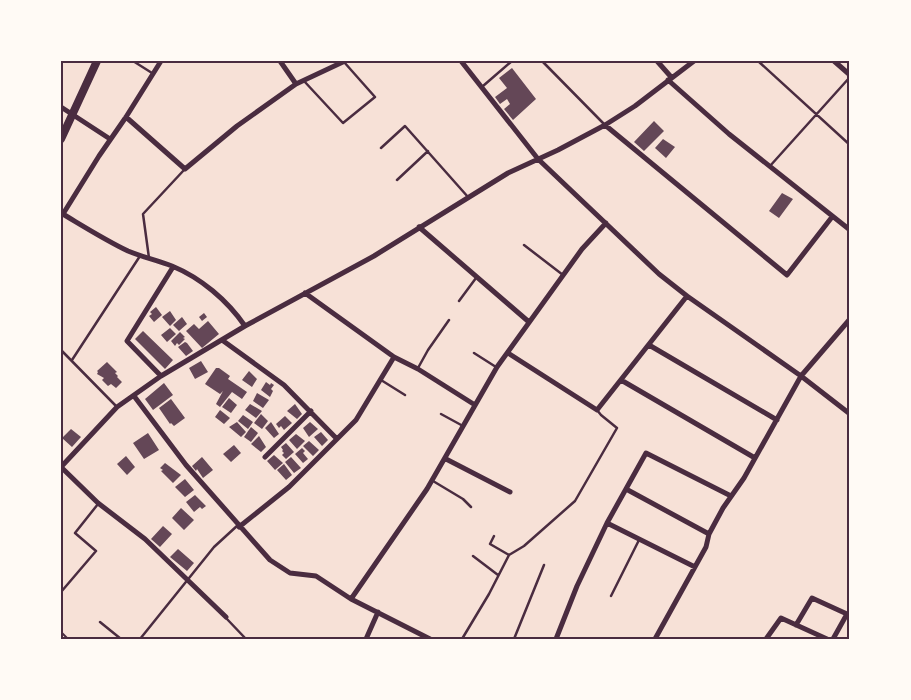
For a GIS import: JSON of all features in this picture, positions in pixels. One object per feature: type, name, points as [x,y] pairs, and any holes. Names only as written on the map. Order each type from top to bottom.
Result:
[{"type":"main road","points":[[61,138],[97,61]]},
{"type":"street","points":[[161,61],[62,214],[140,256],[173,267],[212,290],[236,312],[245,326]]},
{"type":"street","points":[[280,61],[296,84]]},
{"type":"street","points":[[461,61],[538,159],[659,274],[687,296],[801,376],[850,414]]},
{"type":"street","points":[[656,61],[670,79],[729,134],[850,230]]},
{"type":"street","points":[[226,617],[145,538],[98,503],[61,467],[117,407],[161,376],[245,326],[374,256],[508,173],[605,125],[635,106],[694,61]]},
{"type":"street","points":[[834,61],[850,76]]},
{"type":"street","points":[[126,117],[185,169],[237,126],[296,84],[344,62]]},
{"type":"street","points":[[61,107],[110,139]]},
{"type":"street","points":[[605,125],[787,275],[832,217]]},
{"type":"street","points":[[351,598],[432,481],[497,368],[582,249],[606,223]]},
{"type":"street","points":[[419,227],[529,322]]},
{"type":"street","points":[[161,376],[127,341],[173,267]]},
{"type":"street","points":[[305,293],[394,357],[475,405]]},
{"type":"street","points":[[508,353],[597,410],[687,296]]},
{"type":"street","points":[[658,638],[706,547],[709,534],[744,478],[801,376],[850,319]]},
{"type":"street","points":[[222,340],[284,385],[337,439]]},
{"type":"street","points":[[648,345],[776,420]]},
{"type":"street","points":[[239,526],[289,487],[356,420],[394,357]]},
{"type":"street","points":[[621,380],[755,458]]},
{"type":"street","points":[[134,396],[186,465],[270,560],[290,573],[316,576],[351,598],[430,639]]},
{"type":"street","points":[[265,457],[311,411]]},
{"type":"street","points":[[556,639],[577,586],[607,523],[646,453],[731,496]]},
{"type":"street","points":[[446,458],[510,492]]},
{"type":"street","points":[[626,489],[709,534]]},
{"type":"street","points":[[607,523],[695,567]]},
{"type":"street","points":[[796,625],[812,598],[847,614],[833,639]]},
{"type":"street","points":[[366,639],[378,612]]},
{"type":"street","points":[[766,639],[781,618],[827,639]]},
{"type":"lane","points":[[132,61],[153,74]]},
{"type":"lane","points":[[481,87],[512,61]]},
{"type":"lane","points":[[542,61],[605,125]]},
{"type":"lane","points":[[758,61],[850,145]]},
{"type":"lane","points":[[304,81],[343,123],[375,97],[344,62]]},
{"type":"lane","points":[[770,166],[850,76]]},
{"type":"lane","points":[[381,148],[405,126],[468,197]]},
{"type":"lane","points":[[397,180],[428,151]]},
{"type":"lane","points":[[149,258],[143,214],[185,169]]},
{"type":"lane","points":[[524,245],[563,275]]},
{"type":"lane","points":[[72,360],[140,256]]},
{"type":"lane","points":[[460,301],[477,277]]},
{"type":"lane","points":[[418,370],[428,350],[449,320]]},
{"type":"lane","points":[[61,350],[117,407]]},
{"type":"lane","points":[[474,353],[497,368]]},
{"type":"lane","points":[[381,380],[405,395]]},
{"type":"lane","points":[[462,639],[489,594],[509,555],[524,546],[575,501],[617,428],[597,410]]},
{"type":"lane","points":[[440,414],[464,426]]},
{"type":"lane","points":[[432,481],[463,499],[471,507]]},
{"type":"lane","points":[[61,592],[96,551],[75,533],[98,503]]},
{"type":"lane","points":[[140,639],[214,547],[239,526]]},
{"type":"lane","points":[[494,536],[490,544],[509,555]]},
{"type":"lane","points":[[611,596],[640,539]]},
{"type":"lane","points":[[473,556],[498,574]]},
{"type":"lane","points":[[514,639],[544,565]]},
{"type":"lane","points":[[226,617],[246,639]]},
{"type":"lane","points":[[100,622],[121,639]]},
{"type":"path","points":[[61,632],[68,639]]},
{"type":"building","points":[[512,68],[536,99],[513,120],[504,109],[510,104],[507,99],[500,104],[495,97],[507,88],[499,78]]},
{"type":"building","points":[[654,121],[664,131],[644,151],[634,142]]},
{"type":"building","points":[[663,139],[675,147],[666,158],[655,148]]},
{"type":"building","points":[[782,193],[793,199],[779,218],[769,211]]},
{"type":"building","points":[[156,307],[162,315],[154,322],[149,316],[152,314],[150,312]]},
{"type":"building","points":[[170,311],[176,320],[170,326],[162,317]]},
{"type":"building","points":[[204,313],[207,317],[202,321],[199,317]]},
{"type":"building","points":[[182,317],[187,324],[179,331],[173,325]]},
{"type":"building","points":[[208,321],[219,334],[202,348],[186,331],[194,324],[199,329]]},
{"type":"building","points":[[170,328],[176,334],[167,342],[161,335]]},
{"type":"building","points":[[143,331],[173,360],[165,369],[135,339]]},
{"type":"building","points":[[180,332],[185,339],[175,346],[171,341]]},
{"type":"building","points":[[185,342],[193,351],[186,356],[178,347]]},
{"type":"building","points":[[201,361],[208,372],[195,379],[189,368]]},
{"type":"building","points":[[107,362],[117,372],[115,373],[117,377],[122,382],[116,388],[111,384],[108,386],[102,380],[104,378],[97,374],[97,371]]},
{"type":"building","points":[[216,368],[230,376],[228,379],[247,392],[242,399],[232,392],[220,407],[216,404],[223,391],[220,394],[205,384]]},
{"type":"building","points":[[249,371],[257,379],[252,387],[242,380]]},
{"type":"building","points":[[266,382],[274,385],[271,389],[273,391],[270,397],[261,390]]},
{"type":"building","points":[[164,383],[173,395],[153,410],[145,399]]},
{"type":"building","points":[[257,393],[269,400],[263,408],[253,401]]},
{"type":"building","points":[[229,398],[237,405],[231,413],[222,407]]},
{"type":"building","points":[[171,399],[185,418],[174,426],[170,424],[159,408]]},
{"type":"building","points":[[250,404],[262,411],[256,418],[245,410]]},
{"type":"building","points":[[295,404],[302,414],[297,419],[287,411]]},
{"type":"building","points":[[220,410],[230,418],[224,424],[215,417]]},
{"type":"building","points":[[261,414],[268,421],[262,429],[254,423]]},
{"type":"building","points":[[243,415],[253,422],[248,429],[238,421]]},
{"type":"building","points":[[285,416],[292,423],[284,430],[276,424]]},
{"type":"building","points":[[237,422],[246,432],[241,437],[229,427]]},
{"type":"building","points":[[271,422],[279,434],[274,438],[265,428]]},
{"type":"building","points":[[310,422],[318,429],[309,437],[303,428]]},
{"type":"building","points":[[251,427],[258,433],[251,442],[244,437]]},
{"type":"building","points":[[71,429],[81,437],[72,447],[62,438]]},
{"type":"building","points":[[321,432],[328,440],[322,446],[314,437]]},
{"type":"building","points":[[148,433],[159,450],[144,459],[133,443]]},
{"type":"building","points":[[296,434],[305,441],[297,449],[289,440]]},
{"type":"building","points":[[259,436],[266,447],[261,452],[251,444]]},
{"type":"building","points":[[309,441],[319,450],[313,456],[303,446]]},
{"type":"building","points":[[286,443],[294,452],[286,459],[282,455],[284,453],[281,447]]},
{"type":"building","points":[[234,445],[241,453],[231,462],[223,454]]},
{"type":"building","points":[[302,448],[305,451],[303,453],[308,459],[303,463],[295,454]]},
{"type":"building","points":[[274,455],[283,463],[275,470],[267,461]]},
{"type":"building","points":[[126,456],[135,467],[127,475],[117,464]]},
{"type":"building","points":[[202,457],[213,470],[203,478],[197,469],[196,471],[192,466]]},
{"type":"building","points":[[291,457],[301,468],[294,473],[285,462]]},
{"type":"building","points":[[165,463],[181,475],[173,483],[161,471],[163,470],[160,468]]},
{"type":"building","points":[[284,464],[292,475],[286,480],[277,470]]},
{"type":"building","points":[[185,479],[194,490],[185,497],[175,487]]},
{"type":"building","points":[[195,495],[206,506],[202,509],[200,507],[194,512],[186,502]]},
{"type":"building","points":[[181,508],[194,520],[184,530],[172,518]]},
{"type":"building","points":[[163,526],[172,534],[160,547],[151,539]]},
{"type":"building","points":[[178,549],[194,563],[187,571],[170,557]]}]
